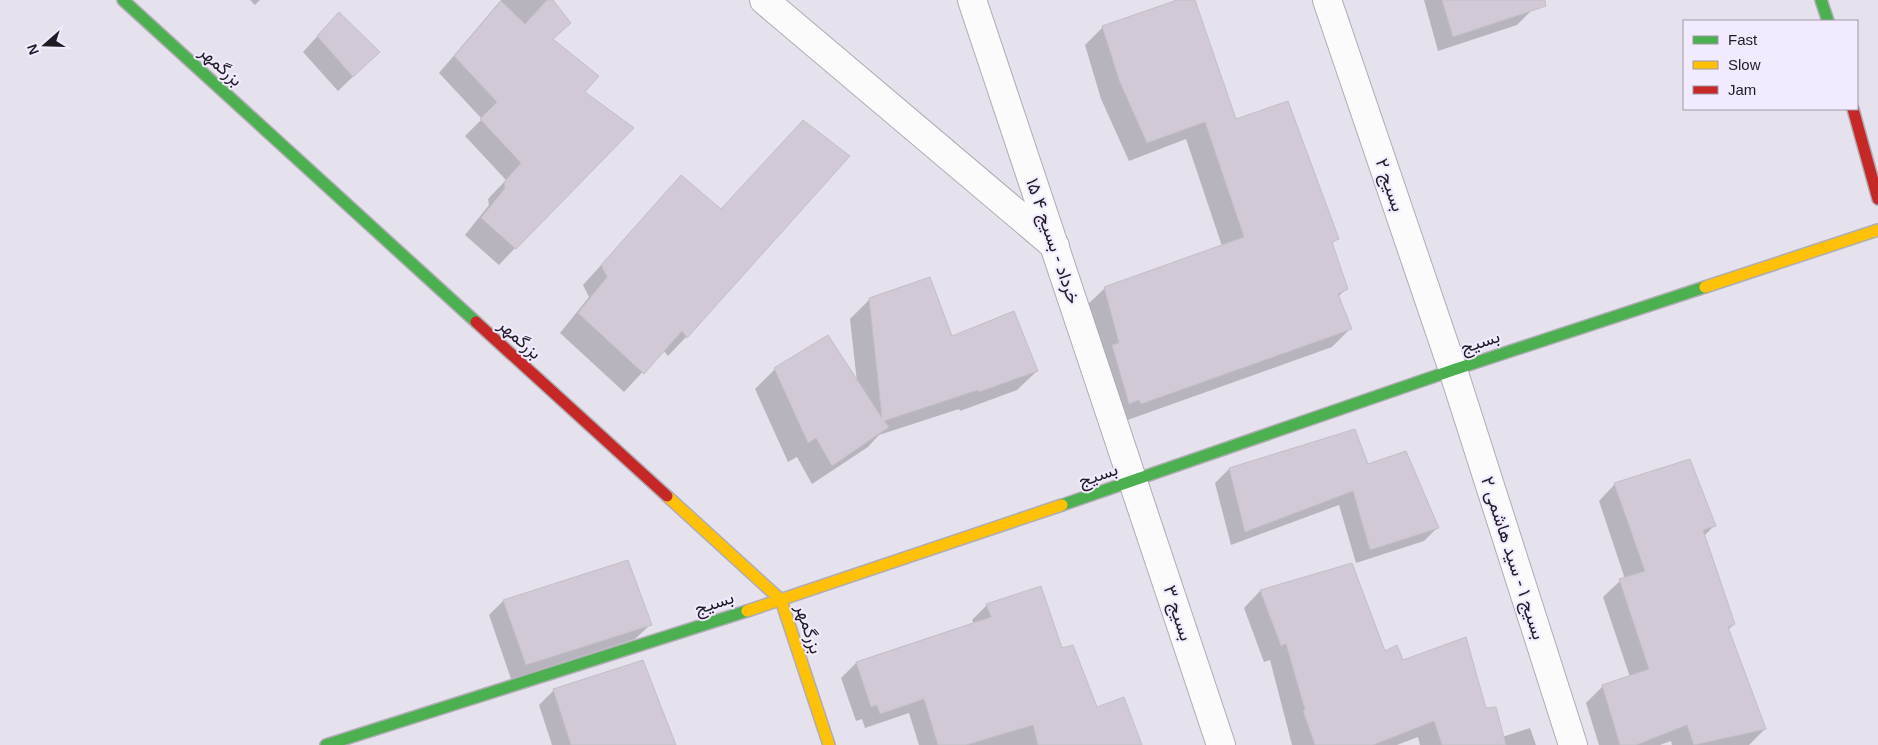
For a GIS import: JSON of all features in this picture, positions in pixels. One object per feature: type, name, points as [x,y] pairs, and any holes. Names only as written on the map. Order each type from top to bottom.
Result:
[{"type":"street","name":"بزرگمهر","points":[[123,0],[781,600],[829,745]]},
{"type":"street","points":[[764,0],[1055,246]]},
{"type":"street","name":"۱۵ خرداد - بسیج ۴","points":[[972,0],[1135,481]]},
{"type":"street","name":"بسیج ۲","points":[[1327,0],[1453,370]]},
{"type":"street","points":[[1821,0],[1828,20]]},
{"type":"street","points":[[1853,110],[1878,200]]},
{"type":"street","name":"بسیج","points":[[326,745],[781,600],[1135,481],[1453,370],[1878,230]]},
{"type":"street","name":"بسیج ۱ - سید هاشمی ۲","points":[[1453,370],[1573,745]]},
{"type":"street","name":"بسیج ۳","points":[[1135,481],[1221,745]]},
{"type":"building","points":[[547,0],[553,0],[571,23],[553,39],[599,76],[585,92],[634,128],[516,249],[481,218],[505,188],[504,182],[521,163],[480,119],[497,102],[454,56],[501,1],[525,24]]},
{"type":"building","points":[[1177,0],[1195,0],[1236,119],[1288,101],[1339,239],[1332,242],[1348,289],[1338,294],[1352,329],[1141,404],[1139,400],[1129,404],[1112,345],[1119,343],[1104,287],[1244,237],[1205,122],[1147,143],[1119,80],[1102,26]]},
{"type":"building","points":[[1442,0],[1545,0],[1546,6],[1453,37]]},
{"type":"building","points":[[339,12],[380,52],[353,77],[317,36]]},
{"type":"building","points":[[803,120],[850,156],[687,338],[682,331],[644,374],[578,313],[607,277],[601,265],[681,175],[721,209]]},
{"type":"building","points":[[930,277],[952,336],[1014,311],[1038,371],[979,392],[978,390],[884,421],[889,427],[832,466],[816,438],[808,443],[774,368],[828,335],[882,418],[869,298]]},
{"type":"building","points":[[1355,429],[1368,464],[1406,451],[1439,528],[1370,550],[1353,491],[1245,532],[1229,468]]},
{"type":"building","points":[[1690,459],[1716,526],[1703,530],[1735,624],[1728,627],[1766,729],[1694,745],[1687,725],[1636,745],[1620,745],[1602,685],[1649,669],[1619,579],[1645,571],[1614,483]]},
{"type":"building","points":[[628,560],[652,625],[526,665],[503,600]]},
{"type":"building","points":[[1352,563],[1385,651],[1397,645],[1403,660],[1466,637],[1486,708],[1496,707],[1506,745],[1442,745],[1434,721],[1373,745],[1315,745],[1303,711],[1305,710],[1286,644],[1281,646],[1260,590]]},
{"type":"building","points":[[1041,586],[1062,648],[1073,645],[1097,707],[1124,697],[1142,745],[1038,745],[1033,725],[966,745],[938,745],[924,699],[880,714],[877,705],[871,707],[856,662],[991,617],[986,604]]},
{"type":"building","points":[[643,660],[676,745],[571,745],[553,689]]},
{"type":"traffic: fast","points":[[123,0],[476,322]]},
{"type":"traffic: fast","points":[[1821,0],[1828,20]]},
{"type":"traffic: fast","points":[[1062,505],[1453,370],[1705,287]]},
{"type":"traffic: fast","points":[[326,745],[747,611]]},
{"type":"traffic: slow","points":[[1705,287],[1878,230]]},
{"type":"traffic: slow","points":[[667,496],[781,600],[829,745]]},
{"type":"traffic: slow","points":[[747,611],[1062,505]]},
{"type":"traffic: jam","points":[[1853,110],[1878,199]]},
{"type":"traffic: jam","points":[[476,322],[667,496]]}]
